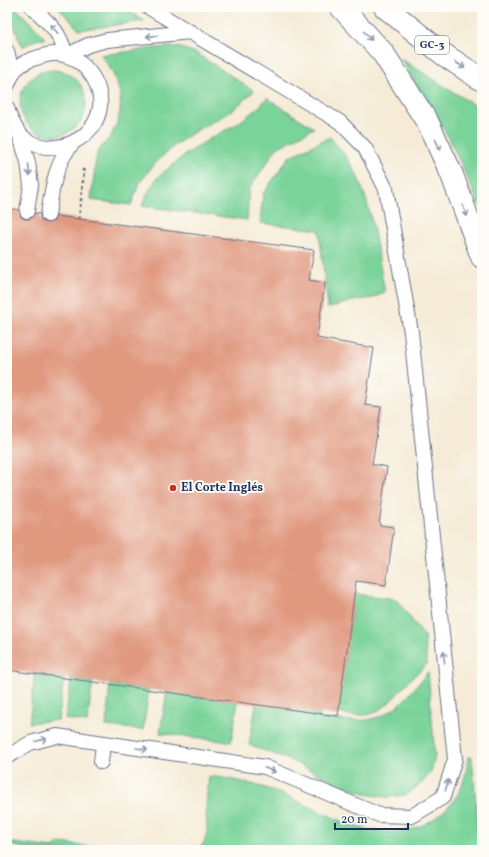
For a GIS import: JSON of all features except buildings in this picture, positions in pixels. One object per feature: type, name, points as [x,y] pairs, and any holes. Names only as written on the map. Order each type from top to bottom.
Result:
[{"type":"highway","points":[[342,7],[383,53],[428,123],[452,175],[482,257]]},
{"type":"highway","name":"GC-3","points":[[385,7],[443,54],[482,80]]},
{"type":"lane","points":[[32,7],[58,34],[63,44],[66,56]]},
{"type":"lane","points":[[7,757],[30,743],[57,736],[265,767],[379,815],[412,816],[443,797],[455,759],[411,332],[386,190],[365,148],[340,122],[148,7]]},
{"type":"lane","points":[[66,56],[88,45],[107,40],[191,32]]},
{"type":"lane","points":[[7,51],[9,59],[8,84]]},
{"type":"lane","points":[[8,84],[14,71],[22,64],[32,59],[54,54],[66,56],[84,65],[94,77],[99,92],[100,107],[95,122],[86,135],[73,143],[59,147],[44,147],[30,142],[19,132],[8,117]]},
{"type":"lane","points":[[19,132],[28,162],[31,186],[27,211]]},
{"type":"lane","points":[[48,215],[55,176],[65,152],[73,143]]},
{"type":"lane","points":[[100,762],[103,743]]},
{"type":"path","points":[[79,219],[84,171]]},
{"type":"green space","points":[[11,7],[15,7],[46,39],[38,39],[22,47],[14,25],[7,12],[7,10]]},
{"type":"green space","points":[[58,7],[122,7],[144,21],[79,30]]},
{"type":"green space","points":[[165,47],[178,47],[196,53],[254,91],[235,108],[197,130],[175,145],[154,164],[139,184],[131,205],[91,200],[97,154],[110,137],[116,126],[121,104],[120,94],[113,74],[101,55]]},
{"type":"green space","points":[[401,59],[482,110],[482,210],[449,138]]},
{"type":"green space","points":[[53,70],[66,73],[76,80],[83,90],[86,103],[83,116],[76,126],[66,133],[53,136],[40,133],[30,126],[23,116],[20,103],[23,90],[30,80],[40,73]]},
{"type":"green space","points":[[267,98],[314,128],[277,148],[249,189],[247,220],[142,206],[157,178],[182,157],[211,138],[237,124],[260,106]]},
{"type":"green space","points":[[330,137],[349,160],[364,194],[373,226],[385,292],[373,298],[357,300],[328,308],[319,230],[260,223],[263,194],[289,157]]},
{"type":"green space","points":[[354,594],[396,599],[424,636],[427,664],[386,705],[371,714],[362,715],[338,713]]},
{"type":"green space","points":[[428,672],[435,756],[432,770],[423,782],[406,795],[387,797],[371,795],[342,786],[290,760],[249,745],[256,704],[320,713],[320,719],[361,721],[376,718],[394,709],[409,695]]},
{"type":"green space","points":[[35,674],[64,678],[58,720],[29,723]]},
{"type":"green space","points":[[71,679],[93,682],[87,722],[65,719]]},
{"type":"green space","points":[[110,684],[149,690],[143,730],[106,726]]},
{"type":"green space","points":[[167,692],[238,702],[231,742],[160,733]]},
{"type":"green space","points":[[468,757],[472,757],[480,850],[198,850],[205,840],[207,830],[206,804],[209,776],[226,778],[266,788],[356,826],[377,831],[398,832],[419,827],[439,815],[452,803],[463,782]]},
{"type":"green space","points":[[7,842],[53,848],[60,843],[117,850],[33,850],[9,845]]},
{"type":"place","name":"El Corte Inglés","points":[[173,488]]}]
